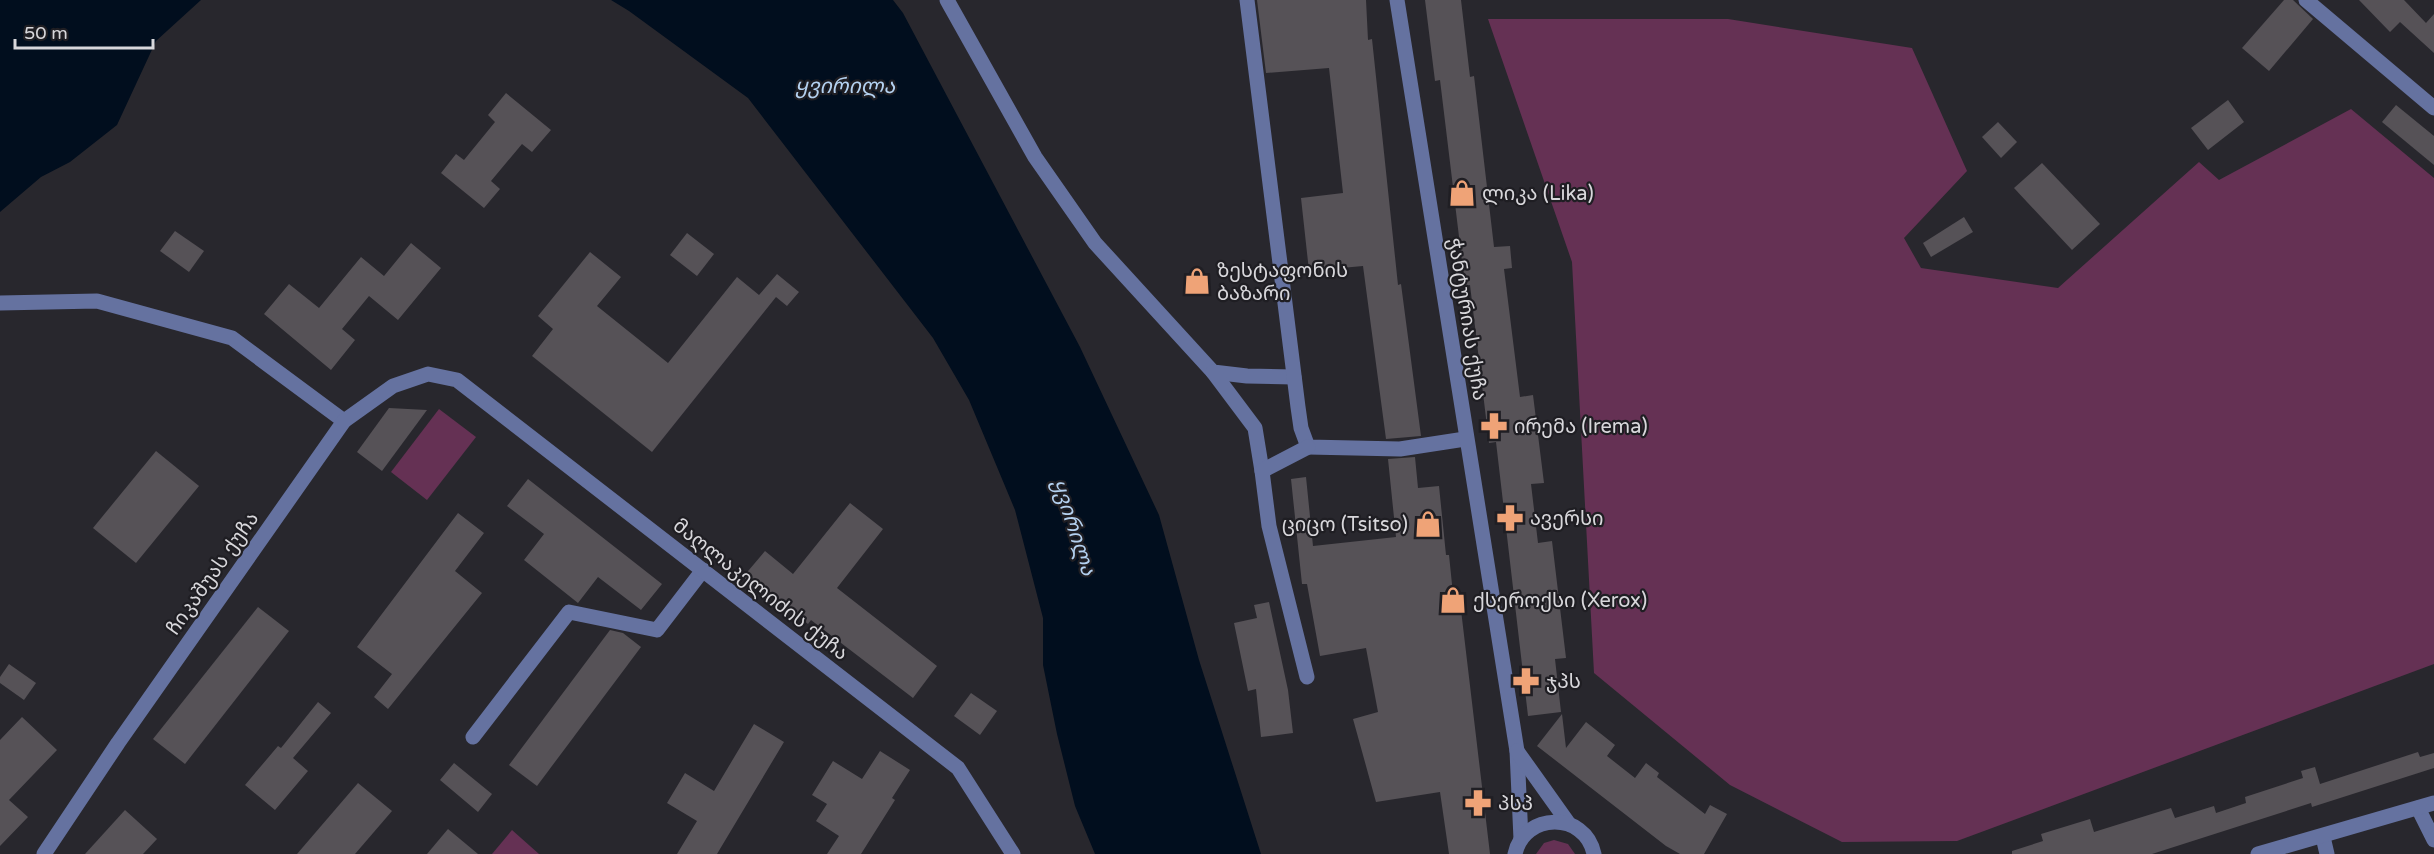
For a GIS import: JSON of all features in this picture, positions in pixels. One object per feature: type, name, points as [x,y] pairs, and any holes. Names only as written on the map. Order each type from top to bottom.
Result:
[{"type":"street","points":[[947,0],[1035,157],[1095,243],[1213,372],[1255,428],[1269,526],[1307,677]]},
{"type":"street","points":[[1247,0],[1301,428],[1308,447]]},
{"type":"street","name":"ჭანტურიას ქუჩა","points":[[1397,0],[1517,751],[1521,839]]},
{"type":"street","points":[[2306,0],[2434,108]]},
{"type":"street","points":[[5,303],[97,301],[232,338],[344,422]]},
{"type":"street","points":[[1213,372],[1247,376],[1294,376]]},
{"type":"street","name":"ჩიკაშუას ქუჩა","points":[[44,854],[118,743],[344,422],[393,386],[428,374],[457,380]]},
{"type":"street","name":"მაღლაკელიძის ქუჩა","points":[[457,380],[958,768],[1013,854]]},
{"type":"street","points":[[1262,471],[1308,447],[1400,449],[1466,439]]},
{"type":"street","points":[[473,736],[569,612],[657,630],[703,570]]},
{"type":"street","name":"ჭანტურიას ქუჩა","points":[[1517,751],[1569,824],[1585,834],[1592,848],[1606,854]]},
{"type":"street","points":[[2258,854],[2323,837],[2434,802]]},
{"type":"street","points":[[2418,808],[2434,840]]},
{"type":"street","points":[[1515,854],[1521,839],[1538,825],[1548,821],[1569,824]]},
{"type":"street","points":[[2323,837],[2327,854]]},
{"type":"shaded area","points":[[1488,19],[1728,19],[1912,48],[1967,171],[1904,238],[1921,268],[2058,288],[2199,162],[2219,180],[2351,109],[2434,178],[2434,664],[1957,841],[1842,842],[1730,785],[1594,673],[1572,262]]},
{"type":"shaded area","points":[[439,409],[476,437],[427,500],[391,472]]},
{"type":"shaded area","points":[[512,830],[539,854],[492,854]]},
{"type":"shaded area","points":[[1554,840],[1568,844],[1575,854],[1536,854],[1544,843]]},
{"type":"water","points":[[0,0],[201,0],[156,41],[117,125],[70,162],[41,177],[0,212]]},
{"type":"water","name":"ყვირილა","points":[[611,0],[893,0],[903,13],[1080,347],[1159,515],[1199,660],[1261,854],[1095,854],[1075,806],[1057,734],[1043,665],[1043,618],[1015,510],[969,400],[933,338],[748,98]]},
{"type":"building","points":[[1257,0],[1366,0],[1368,40],[1372,39],[1398,285],[1401,284],[1421,436],[1386,439],[1363,266],[1309,271],[1301,198],[1343,193],[1329,68],[1266,73]]},
{"type":"building","points":[[1425,0],[1461,0],[1470,77],[1474,76],[1494,247],[1510,246],[1512,268],[1504,269],[1520,397],[1533,395],[1544,483],[1531,484],[1538,543],[1552,541],[1566,658],[1555,659],[1561,712],[1528,716],[1496,442],[1489,443],[1470,285],[1465,286],[1440,80],[1435,81]]},
{"type":"building","points":[[2284,0],[2293,0],[2313,19],[2269,71],[2242,48]]},
{"type":"building","points":[[2359,0],[2404,0],[2426,23],[2434,14],[2434,53],[2400,22],[2390,32]]},
{"type":"building","points":[[506,93],[551,130],[532,152],[522,144],[491,181],[500,189],[484,208],[441,173],[456,154],[464,160],[495,122],[488,115]]},
{"type":"building","points":[[2228,100],[2244,122],[2208,150],[2191,128]]},
{"type":"building","points":[[2396,105],[2434,136],[2434,165],[2382,122]]},
{"type":"building","points":[[1998,122],[2017,142],[2001,158],[1982,137]]},
{"type":"building","points":[[2042,163],[2100,224],[2072,250],[2014,188]]},
{"type":"building","points":[[1964,217],[1973,232],[1931,257],[1923,243]]},
{"type":"building","points":[[175,231],[204,251],[189,272],[160,251]]},
{"type":"building","points":[[687,233],[714,254],[697,276],[670,255]]},
{"type":"building","points":[[411,243],[441,268],[398,320],[369,296],[342,329],[355,340],[331,370],[264,314],[289,284],[319,308],[361,257],[384,276]]},
{"type":"building","points":[[590,252],[621,277],[597,306],[668,363],[737,277],[759,295],[777,274],[799,292],[787,306],[776,297],[652,452],[532,356],[553,329],[538,316]]},
{"type":"building","points":[[389,408],[427,410],[382,471],[357,452]]},
{"type":"building","points":[[156,451],[199,486],[136,563],[93,528]]},
{"type":"building","points":[[1415,457],[1418,488],[1439,486],[1446,555],[1449,555],[1453,594],[1459,593],[1490,854],[1449,854],[1440,792],[1376,802],[1353,719],[1378,712],[1366,648],[1320,656],[1307,584],[1302,584],[1291,479],[1306,477],[1313,546],[1396,537],[1388,459]]},
{"type":"building","points":[[528,479],[662,584],[641,610],[598,577],[578,603],[524,560],[544,534],[507,506]]},
{"type":"building","points":[[850,503],[883,529],[837,588],[937,666],[913,698],[811,620],[808,624],[764,588],[761,592],[743,577],[765,551],[793,574]]},
{"type":"building","points":[[458,513],[484,533],[455,571],[482,593],[388,709],[374,697],[392,674],[357,647]]},
{"type":"building","points":[[1269,602],[1288,690],[1293,733],[1261,737],[1256,689],[1248,691],[1234,623],[1257,618],[1254,605]]},
{"type":"building","points":[[258,607],[289,631],[185,764],[153,739]]},
{"type":"building","points":[[610,630],[623,633],[641,647],[537,786],[509,765]]},
{"type":"building","points":[[9,664],[36,683],[24,700],[0,683],[0,677]]},
{"type":"building","points":[[971,693],[997,711],[980,735],[954,716]]},
{"type":"building","points":[[318,702],[331,713],[293,758],[308,771],[275,810],[245,785],[278,746],[281,748]]},
{"type":"building","points":[[1562,714],[1566,748],[1586,722],[1615,745],[1607,756],[1635,778],[1646,763],[1659,773],[1657,777],[1705,814],[1710,805],[1727,814],[1704,854],[1680,854],[1666,846],[1537,746]]},
{"type":"building","points":[[22,717],[57,750],[9,800],[28,817],[0,846],[0,740]]},
{"type":"building","points":[[754,724],[784,742],[717,854],[677,854],[697,821],[667,803],[685,773],[714,791]]},
{"type":"building","points":[[880,751],[910,770],[892,798],[895,800],[861,854],[827,854],[839,836],[816,821],[827,804],[812,795],[833,761],[862,779]]},
{"type":"building","points":[[2418,752],[2420,757],[2434,753],[2434,768],[2312,807],[2311,803],[2152,854],[2012,854],[2012,851],[2043,841],[2041,834],[2090,819],[2094,832],[2171,808],[2175,818],[2214,806],[2216,813],[2246,803],[2245,797],[2303,778],[2301,771],[2315,767],[2320,784]]},
{"type":"building","points":[[454,763],[492,794],[478,812],[440,780]]},
{"type":"building","points":[[358,783],[392,811],[355,854],[297,854]]},
{"type":"building","points":[[125,810],[157,839],[143,854],[85,854]]},
{"type":"building","points":[[448,829],[478,854],[427,854]]},
{"type":"place","name":"ლიკა (Lika)","points":[[1462,193]]},
{"type":"place","name":"ზესტაფონის ბაზარი","points":[[1197,281]]},
{"type":"place","name":"ირემა (Irema)","points":[[1494,426]]},
{"type":"place","name":"ავერსი","points":[[1510,518]]},
{"type":"place","name":"ციცო (Tsitso)","points":[[1428,524]]},
{"type":"place","name":"ქსეროქსი (Xerox)","points":[[1453,600]]},
{"type":"place","name":"ჯპს","points":[[1526,681]]},
{"type":"place","name":"პსპ","points":[[1478,803]]}]
